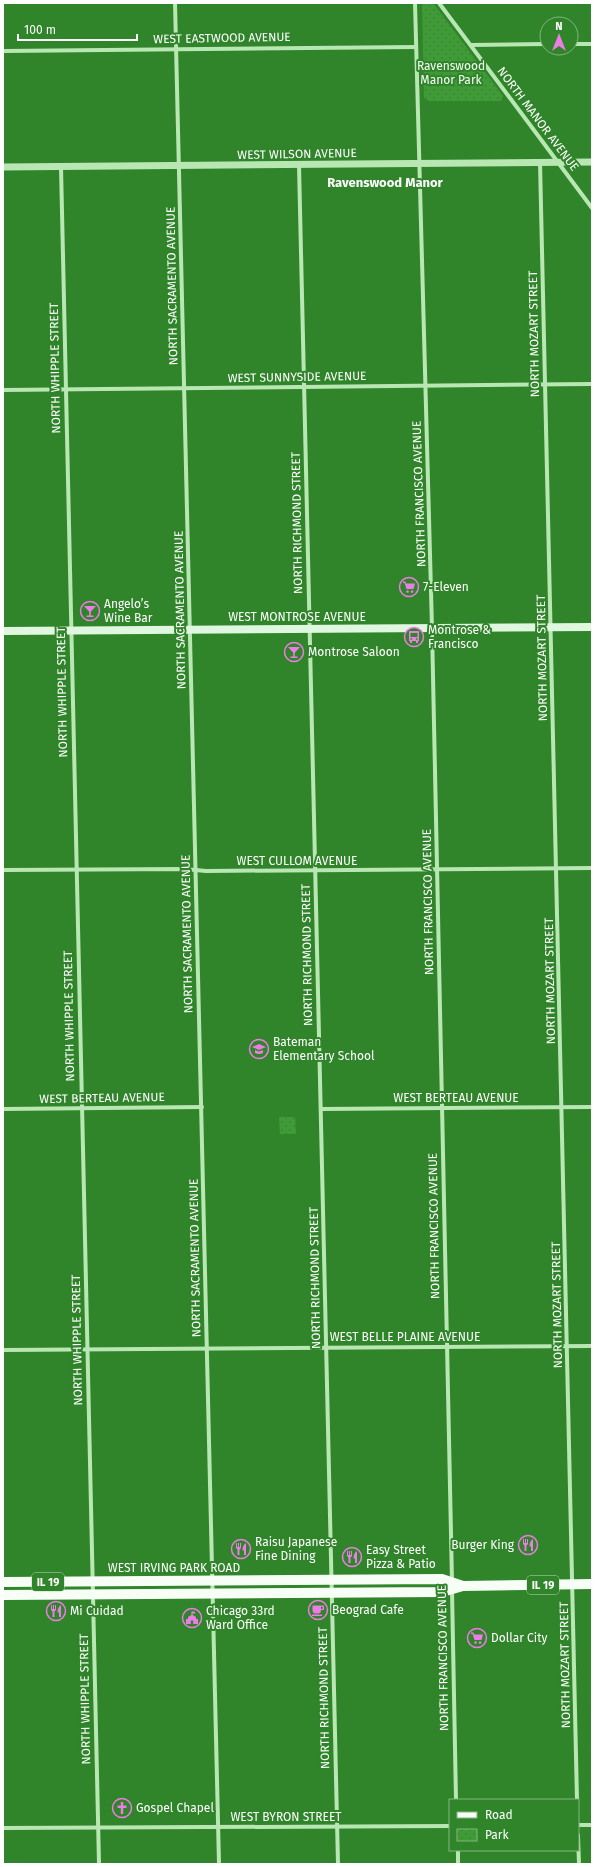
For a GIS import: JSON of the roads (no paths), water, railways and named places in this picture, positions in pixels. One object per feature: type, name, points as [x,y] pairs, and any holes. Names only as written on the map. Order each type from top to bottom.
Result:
[{"type":"main road","name":"WEST MONTROSE AVENUE","points":[[3,631],[592,627]]},
{"type":"main road","name":"WEST IRVING PARK ROAD","points":[[3,1582],[442,1579],[452,1586]]},
{"type":"main road","name":"WEST IRVING PARK ROAD","points":[[3,1595],[442,1592],[452,1586],[592,1584]]},
{"type":"street","name":"NORTH SACRAMENTO AVENUE","points":[[175,3],[219,1864]]},
{"type":"street","name":"NORTH FRANCISCO AVENUE","points":[[415,3],[432,628],[456,1799]]},
{"type":"street","name":"NORTH MANOR AVENUE","points":[[439,3],[592,208]]},
{"type":"street","points":[[471,45],[539,44]]},
{"type":"street","points":[[579,44],[592,44]]},
{"type":"street","name":"WEST EASTWOOD AVENUE","points":[[3,51],[416,47]]},
{"type":"street","name":"NORTH MOZART STREET","points":[[540,162],[563,1107],[577,1799]]},
{"type":"street","name":"WEST WILSON AVENUE","points":[[3,167],[592,162]]},
{"type":"street","name":"NORTH RICHMOND STREET","points":[[299,165],[338,1864]]},
{"type":"street","name":"NORTH WHIPPLE STREET","points":[[61,167],[98,1864]]},
{"type":"street","name":"WEST SUNNYSIDE AVENUE","points":[[3,390],[592,384]]},
{"type":"street","name":"WEST CULLOM AVENUE","points":[[3,870],[316,871],[592,868]]},
{"type":"street","name":"WEST BERTEAU AVENUE","points":[[3,1110],[202,1107]]},
{"type":"street","name":"WEST BERTEAU AVENUE","points":[[321,1110],[592,1107]]},
{"type":"street","name":"WEST BELLE PLAINE AVENUE","points":[[3,1350],[592,1346]]},
{"type":"street","points":[[579,1825],[592,1825]]},
{"type":"street","name":"WEST BYRON STREET","points":[[3,1828],[449,1826]]},
{"type":"street","points":[[458,1851],[458,1864]]},
{"type":"street","points":[[579,1851],[579,1864]]},
{"type":"place","name":"7-Eleven","points":[[409,587]]},
{"type":"place","name":"Angelo’s Wine Bar","points":[[90,611]]},
{"type":"place","name":"Montrose & Francisco","points":[[414,637]]},
{"type":"place","name":"Montrose Saloon","points":[[294,652]]},
{"type":"place","name":"Bateman Elementary School","points":[[259,1049]]},
{"type":"place","name":"Burger King","points":[[528,1545]]},
{"type":"place","name":"Raisu Japanese Fine Dining","points":[[241,1549]]},
{"type":"place","name":"Easy Street Pizza & Patio","points":[[352,1557]]},
{"type":"place","name":"Beograd Cafe","points":[[318,1610]]},
{"type":"place","name":"Mi Cuidad","points":[[56,1611]]},
{"type":"place","name":"Chicago 33rd Ward Office","points":[[192,1618]]},
{"type":"place","name":"Dollar City","points":[[477,1638]]},
{"type":"place","name":"Gospel Chapel","points":[[122,1808]]},
{"type":"district","name":"Ravenswood Manor","points":[[385,182]]},
{"type":"park label","name":"Ravenswood Manor Park","points":[[451,73]]}]
